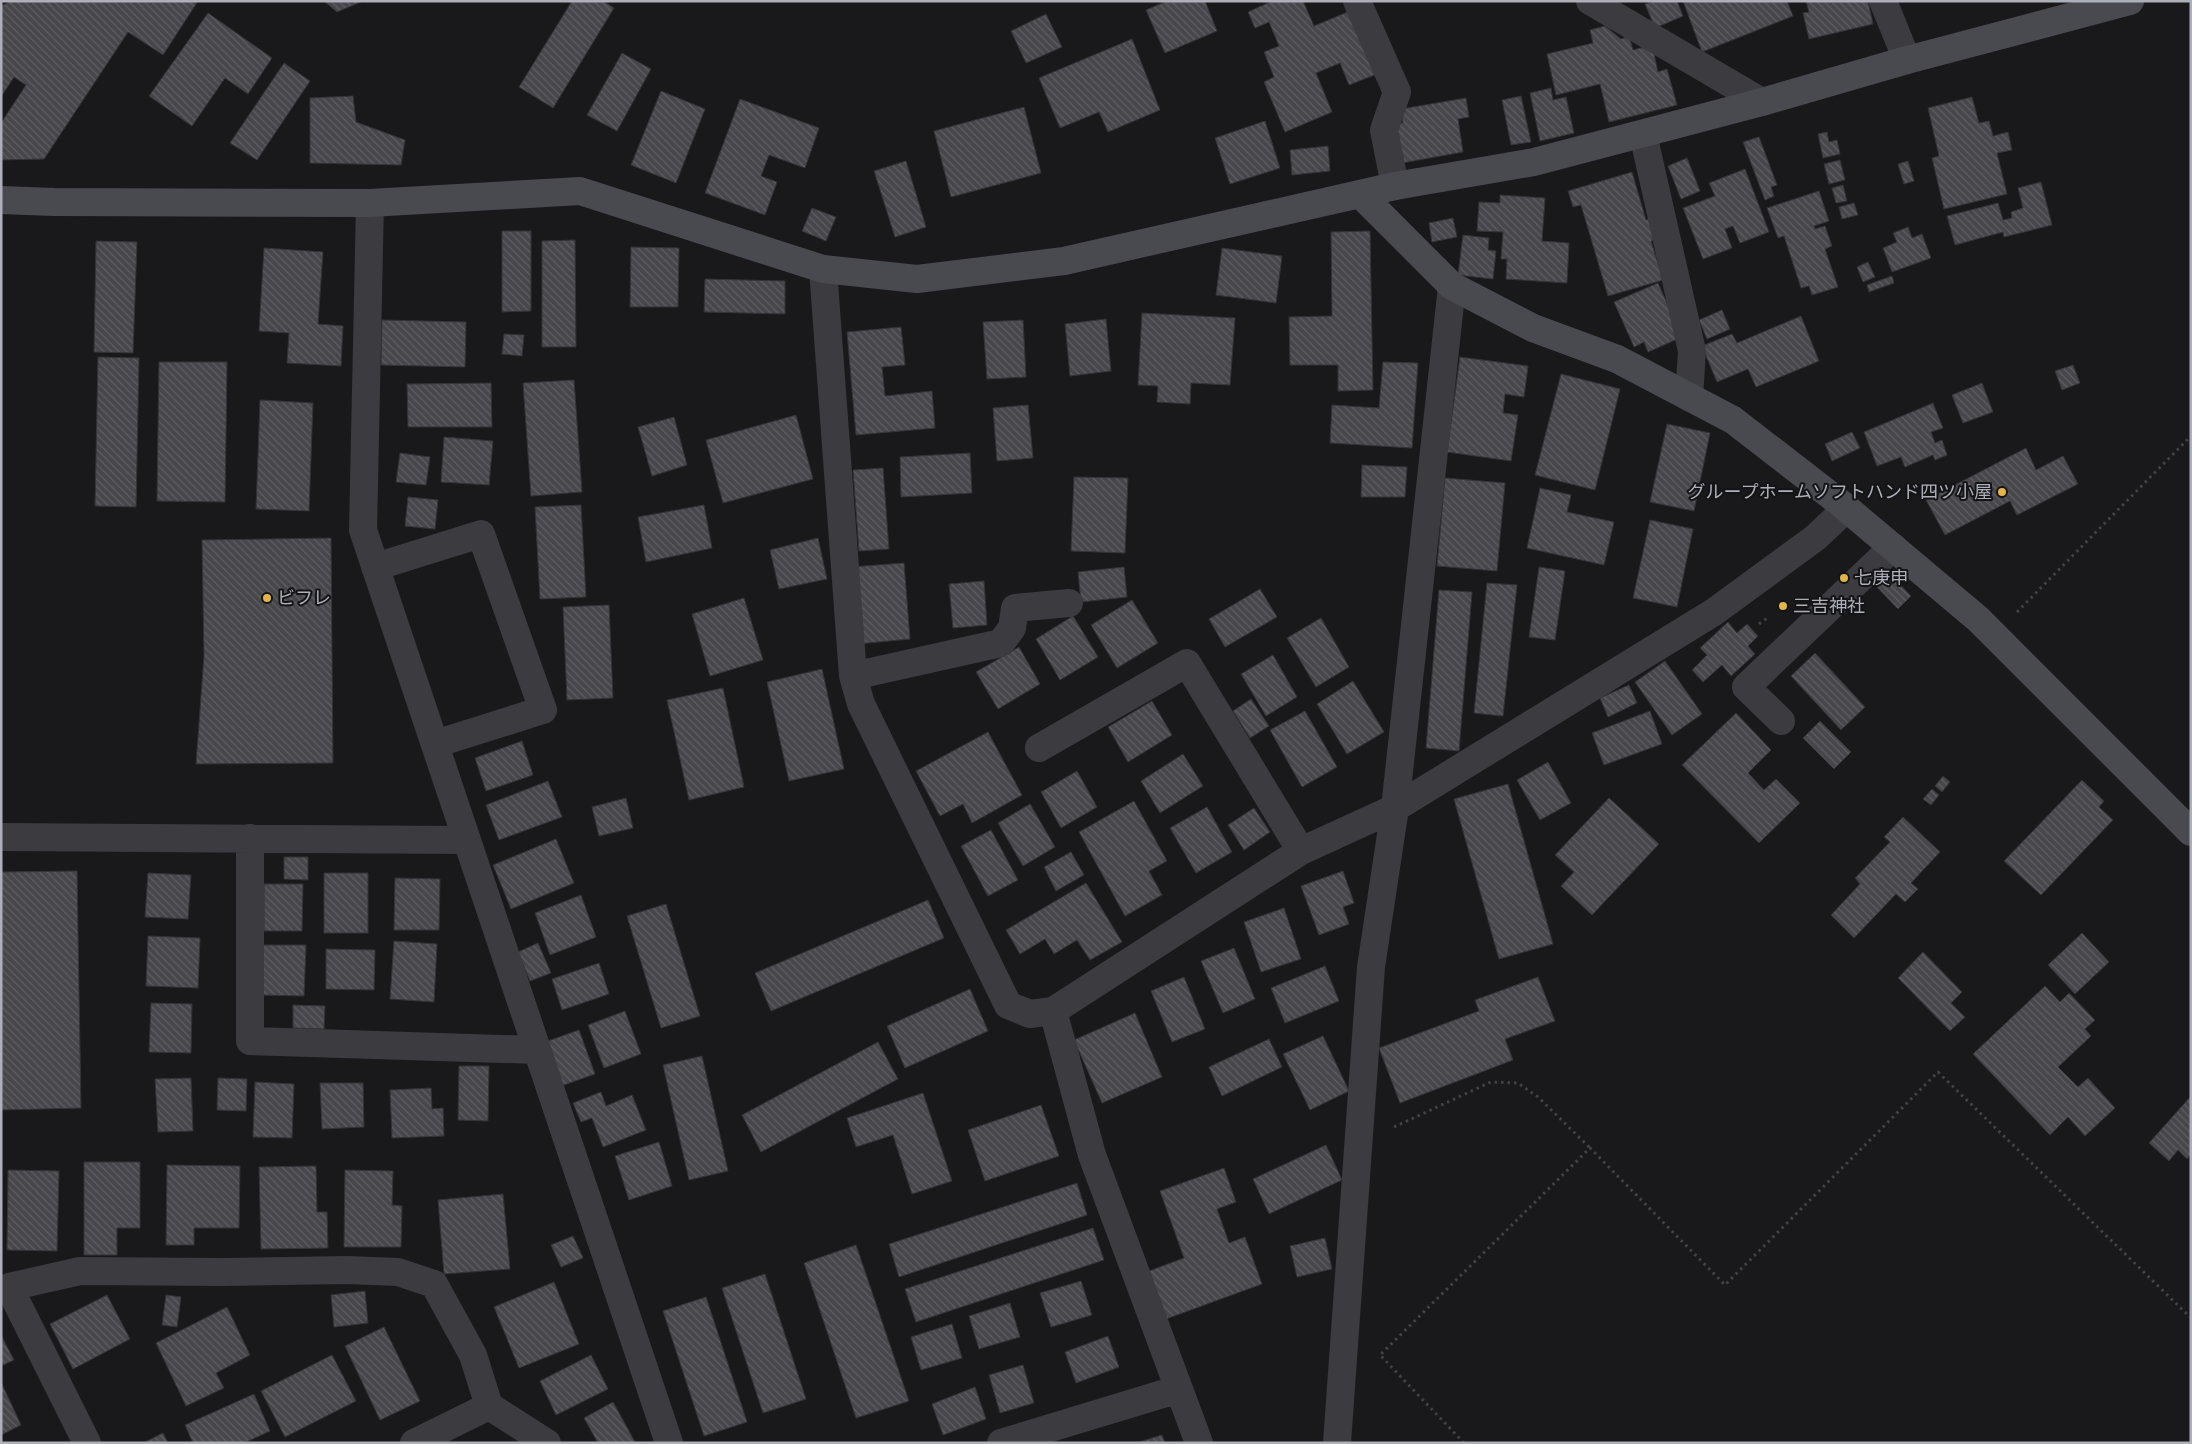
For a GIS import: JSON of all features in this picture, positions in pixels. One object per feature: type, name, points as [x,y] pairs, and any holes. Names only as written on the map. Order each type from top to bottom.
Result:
[{"type":"street","points":[[1357,1],[1397,92],[1384,130],[1395,186]]},
{"type":"street","points":[[1590,1],[1762,102]]},
{"type":"street","points":[[1883,1],[1908,60]]},
{"type":"street","points":[[1,200],[370,203],[580,191],[823,268],[917,279],[1064,261],[1395,186],[1534,162],[1762,102],[1908,60],[2130,1]]},
{"type":"street","points":[[1643,134],[1692,351],[1689,397]]},
{"type":"street","points":[[1360,194],[1452,286],[1533,328],[1617,359],[1734,420],[1847,508],[1978,619],[2191,832]]},
{"type":"street","points":[[370,203],[363,530],[669,1443]]},
{"type":"street","points":[[823,268],[853,676],[861,704],[1008,1005],[1030,1014],[1053,1012],[1301,851],[1394,808],[1714,612],[1814,538],[1847,508]]},
{"type":"street","points":[[1337,1443],[1371,967],[1394,808],[1452,286]]},
{"type":"street","points":[[375,567],[481,534],[543,710],[435,744]]},
{"type":"street","points":[[1781,721],[1746,687],[1893,547]]},
{"type":"street","points":[[853,676],[1001,643],[1012,628],[1015,608],[1069,603]]},
{"type":"street","points":[[1039,748],[1188,663],[1301,851]]},
{"type":"street","points":[[1,837],[467,840]]},
{"type":"street","points":[[250,838],[250,1041],[537,1050]]},
{"type":"street","points":[[1053,1012],[1092,1155],[1199,1443]]},
{"type":"street","points":[[87,1443],[5,1288],[80,1271],[222,1272],[347,1270],[398,1272],[434,1284],[473,1355],[489,1406],[547,1443]]},
{"type":"street","points":[[1001,1443],[1179,1389]]},
{"type":"street","points":[[414,1443],[489,1406]]},
{"type":"path","points":[[1994,636],[2191,436]]},
{"type":"path","points":[[1359,1143],[1491,1082],[1518,1083],[1538,1097],[1725,1285],[1938,1072],[2191,1318]]},
{"type":"path","points":[[1464,1443],[1380,1355],[1590,1148]]},
{"type":"building","points":[[11,1],[198,1],[163,55],[128,32],[44,159],[1,160],[1,123],[26,85],[14,77],[1,97],[1,6]]},
{"type":"building","points":[[324,1],[363,1],[337,12]]},
{"type":"building","points":[[572,1],[603,1],[614,8],[553,108],[519,87]]},
{"type":"building","points":[[1167,1],[1205,1],[1217,31],[1165,53],[1146,10]]},
{"type":"building","points":[[1272,1],[1303,1],[1314,26],[1350,11],[1377,74],[1349,85],[1340,63],[1316,73],[1332,112],[1285,132],[1264,82],[1274,77],[1264,52],[1279,46],[1269,22],[1255,28],[1248,12]]},
{"type":"building","points":[[1653,1],[1677,1],[1683,16],[1655,28],[1645,4]]},
{"type":"building","points":[[1683,1],[1787,1],[1793,16],[1702,52]]},
{"type":"building","points":[[1806,1],[1868,1],[1873,24],[1809,39],[1803,13],[1809,12]]},
{"type":"building","points":[[208,13],[272,58],[248,94],[225,78],[192,126],[149,96]]},
{"type":"building","points":[[1046,14],[1062,47],[1026,63],[1011,31]]},
{"type":"building","points":[[1605,26],[1621,39],[1629,36],[1633,50],[1652,45],[1658,72],[1667,69],[1677,105],[1609,122],[1600,84],[1556,95],[1547,54],[1593,43],[1590,30]]},
{"type":"building","points":[[1132,39],[1160,110],[1108,132],[1099,112],[1060,128],[1039,78]]},
{"type":"building","points":[[622,53],[651,69],[617,131],[587,115]]},
{"type":"building","points":[[284,63],[310,81],[257,160],[230,143]]},
{"type":"building","points":[[1551,88],[1553,100],[1566,97],[1574,133],[1540,141],[1530,93]]},
{"type":"building","points":[[661,91],[705,109],[676,183],[631,165]]},
{"type":"building","points":[[353,96],[356,122],[405,140],[401,165],[310,163],[310,98]]},
{"type":"building","points":[[1521,96],[1531,142],[1511,145],[1502,100]]},
{"type":"building","points":[[1972,97],[1979,123],[1989,121],[1993,136],[2008,132],[2012,150],[1997,153],[2007,194],[1944,209],[1932,158],[1939,156],[1928,108]]},
{"type":"building","points":[[1466,98],[1469,117],[1458,119],[1463,152],[1402,163],[1395,124],[1403,123],[1401,109]]},
{"type":"building","points":[[740,99],[819,128],[805,168],[769,155],[761,176],[777,182],[765,215],[705,193]]},
{"type":"building","points":[[1024,107],[1041,173],[951,197],[934,131]]},
{"type":"building","points":[[1265,121],[1280,168],[1230,184],[1215,138]]},
{"type":"building","points":[[1827,132],[1829,142],[1837,140],[1840,154],[1823,158],[1818,134]]},
{"type":"building","points":[[1759,137],[1777,185],[1771,187],[1774,196],[1765,200],[1743,142]]},
{"type":"building","points":[[1328,146],[1330,171],[1292,175],[1290,150]]},
{"type":"building","points":[[1687,158],[1700,191],[1681,199],[1668,166]]},
{"type":"building","points":[[1840,160],[1845,180],[1829,184],[1824,164]]},
{"type":"building","points":[[906,161],[926,227],[895,237],[874,171]]},
{"type":"building","points":[[1908,161],[1914,181],[1904,184],[1898,164]]},
{"type":"building","points":[[1745,169],[1769,232],[1740,243],[1733,226],[1725,229],[1732,248],[1703,259],[1683,208],[1715,196],[1709,183]]},
{"type":"building","points":[[1632,172],[1646,220],[1652,218],[1659,238],[1651,241],[1663,280],[1608,296],[1581,205],[1573,207],[1568,191]]},
{"type":"building","points":[[2041,182],[2052,225],[2004,237],[2003,232],[1955,245],[1947,216],[1998,203],[2003,220],[2012,218],[2011,212],[2023,208],[2018,188]]},
{"type":"building","points":[[1843,185],[1847,201],[1836,203],[1832,188]]},
{"type":"building","points":[[1819,191],[1829,221],[1814,226],[1815,229],[1825,226],[1832,246],[1825,249],[1838,287],[1812,295],[1809,286],[1801,288],[1784,236],[1778,238],[1767,208]]},
{"type":"building","points":[[1500,195],[1545,198],[1542,241],[1569,243],[1567,283],[1506,279],[1507,259],[1501,259],[1503,232],[1477,231],[1479,202],[1500,203]]},
{"type":"building","points":[[1854,203],[1858,215],[1842,219],[1839,207]]},
{"type":"building","points":[[812,208],[836,217],[826,241],[802,231]]},
{"type":"building","points":[[1453,218],[1457,237],[1432,242],[1429,223]]},
{"type":"building","points":[[1908,227],[1912,238],[1922,234],[1931,258],[1892,272],[1883,248],[1897,242],[1893,233]]},
{"type":"building","points":[[502,231],[531,231],[531,311],[502,312]]},
{"type":"building","points":[[1370,231],[1373,390],[1338,391],[1338,365],[1290,365],[1289,317],[1332,316],[1331,232]]},
{"type":"building","points":[[1463,235],[1489,238],[1488,250],[1496,251],[1493,279],[1458,275]]},
{"type":"building","points":[[575,240],[576,347],[542,347],[542,241]]},
{"type":"building","points":[[96,241],[137,242],[133,353],[94,352]]},
{"type":"building","points":[[631,247],[679,248],[678,307],[630,307]]},
{"type":"building","points":[[264,248],[323,252],[318,324],[343,326],[341,366],[287,363],[289,333],[259,331]]},
{"type":"building","points":[[1222,248],[1282,256],[1276,303],[1216,295]]},
{"type":"building","points":[[1868,262],[1875,277],[1863,282],[1857,267]]},
{"type":"building","points":[[1892,276],[1894,283],[1869,292],[1867,285]]},
{"type":"building","points":[[705,279],[785,281],[785,314],[704,312]]},
{"type":"building","points":[[1658,283],[1682,337],[1648,352],[1644,342],[1634,347],[1614,302]]},
{"type":"building","points":[[1722,310],[1730,329],[1707,339],[1699,320]]},
{"type":"building","points":[[1142,313],[1235,318],[1230,385],[1191,383],[1190,404],[1157,402],[1158,386],[1138,385]]},
{"type":"building","points":[[1801,316],[1819,361],[1756,387],[1748,369],[1717,382],[1702,346],[1732,334],[1737,343]]},
{"type":"building","points":[[1106,319],[1111,371],[1070,376],[1065,324]]},
{"type":"building","points":[[382,320],[466,322],[465,367],[381,365]]},
{"type":"building","points":[[1023,320],[1026,377],[987,379],[983,322]]},
{"type":"building","points":[[901,327],[905,365],[882,367],[885,396],[932,391],[935,428],[856,435],[847,332]]},
{"type":"building","points":[[504,334],[524,335],[522,356],[502,354]]},
{"type":"building","points":[[98,357],[139,358],[136,507],[95,506]]},
{"type":"building","points":[[1460,357],[1528,366],[1524,397],[1505,394],[1503,413],[1518,415],[1511,461],[1447,452]]},
{"type":"building","points":[[159,362],[227,362],[225,502],[157,501]]},
{"type":"building","points":[[1383,362],[1418,363],[1412,448],[1330,443],[1332,405],[1379,408]]},
{"type":"building","points":[[2073,365],[2080,383],[2062,390],[2055,371]]},
{"type":"building","points":[[1561,374],[1620,389],[1595,490],[1535,475]]},
{"type":"building","points":[[574,380],[582,492],[531,496],[523,383]]},
{"type":"building","points":[[491,383],[492,427],[408,427],[407,384]]},
{"type":"building","points":[[1982,383],[1993,412],[1963,423],[1952,395]]},
{"type":"building","points":[[260,400],[313,403],[309,511],[256,509]]},
{"type":"building","points":[[1933,403],[1943,428],[1931,432],[1935,443],[1942,440],[1947,455],[1935,460],[1933,455],[1905,467],[1901,457],[1877,466],[1864,432]]},
{"type":"building","points":[[1028,405],[1033,458],[997,461],[993,408]]},
{"type":"building","points":[[796,415],[813,479],[723,503],[706,440]]},
{"type":"building","points":[[674,417],[687,465],[652,476],[638,427]]},
{"type":"building","points":[[1667,424],[1710,433],[1694,511],[1650,502]]},
{"type":"building","points":[[1852,432],[1860,448],[1832,461],[1825,444]]},
{"type":"building","points":[[444,437],[493,441],[489,485],[441,482]]},
{"type":"building","name":"グループホームソフトハンド四ツ小屋","points":[[2026,448],[2036,470],[2063,456],[2078,484],[2017,515],[2010,501],[1945,535],[1926,500]]},
{"type":"building","points":[[400,453],[430,457],[426,485],[396,482]]},
{"type":"building","points":[[970,453],[972,493],[901,497],[900,457]]},
{"type":"building","points":[[1362,465],[1407,467],[1405,497],[1361,497]]},
{"type":"building","points":[[883,468],[889,549],[859,551],[853,470]]},
{"type":"building","points":[[1074,477],[1128,478],[1125,553],[1071,551]]},
{"type":"building","points":[[1445,478],[1505,483],[1497,571],[1437,566]]},
{"type":"building","points":[[1540,488],[1571,495],[1567,512],[1614,522],[1604,565],[1527,548]]},
{"type":"building","points":[[408,497],[438,500],[435,529],[405,526]]},
{"type":"building","points":[[581,505],[586,597],[540,599],[535,507]]},
{"type":"building","points":[[704,505],[712,548],[646,562],[638,517]]},
{"type":"building","points":[[1650,520],[1693,529],[1677,607],[1633,598]]},
{"type":"building","name":"ビフレ","points":[[331,538],[333,763],[196,764],[204,656],[202,540]]},
{"type":"building","points":[[818,538],[827,579],[779,589],[770,550]]},
{"type":"building","points":[[904,563],[910,639],[857,644],[851,567]]},
{"type":"building","points":[[1124,567],[1127,597],[1081,602],[1078,572]]},
{"type":"building","points":[[1539,567],[1565,571],[1555,640],[1529,637]]},
{"type":"building","points":[[1887,571],[1911,596],[1898,609],[1874,584]]},
{"type":"building","points":[[984,581],[987,625],[953,628],[949,584]]},
{"type":"building","points":[[1487,583],[1517,585],[1503,716],[1474,713]]},
{"type":"building","points":[[1260,589],[1277,617],[1225,647],[1209,619]]},
{"type":"building","points":[[1439,590],[1472,592],[1459,751],[1426,748]]},
{"type":"building","points":[[744,598],[763,660],[710,676],[692,614]]},
{"type":"building","points":[[1132,600],[1158,643],[1117,668],[1091,625]]},
{"type":"building","points":[[609,605],[613,698],[567,700],[563,607]]},
{"type":"building","points":[[1073,616],[1098,657],[1060,680],[1036,639]]},
{"type":"building","points":[[1321,618],[1349,667],[1316,687],[1287,638]]},
{"type":"building","points":[[1728,622],[1737,633],[1747,624],[1758,636],[1748,646],[1755,654],[1731,676],[1722,665],[1703,682],[1692,670],[1707,655],[1700,648]]},
{"type":"building","points":[[1019,647],[1040,684],[998,709],[976,672]]},
{"type":"building","points":[[1815,653],[1865,707],[1841,730],[1791,676]]},
{"type":"building","points":[[1273,655],[1297,697],[1266,716],[1241,674]]},
{"type":"building","points":[[1665,661],[1702,714],[1672,735],[1635,682]]},
{"type":"building","points":[[822,669],[844,769],[789,781],[767,682]]},
{"type":"building","points":[[1353,681],[1384,732],[1347,754],[1317,704]]},
{"type":"building","points":[[1629,685],[1637,703],[1608,717],[1600,698]]},
{"type":"building","points":[[723,688],[744,787],[689,800],[667,700]]},
{"type":"building","points":[[1251,699],[1269,726],[1250,738],[1233,711]]},
{"type":"building","points":[[1152,701],[1172,735],[1128,762],[1108,727]]},
{"type":"building","points":[[1305,711],[1337,767],[1302,787],[1270,730]]},
{"type":"building","points":[[1650,711],[1662,744],[1604,765],[1592,733]]},
{"type":"building","points":[[1736,713],[1771,750],[1748,773],[1764,790],[1776,779],[1800,803],[1759,843],[1682,765]]},
{"type":"building","points":[[1820,721],[1851,752],[1834,769],[1803,738]]},
{"type":"building","points":[[988,732],[1022,795],[972,823],[963,804],[940,816],[916,771]]},
{"type":"building","points":[[522,741],[533,775],[486,791],[475,758]]},
{"type":"building","points":[[1183,754],[1203,786],[1160,813],[1141,781]]},
{"type":"building","points":[[1548,762],[1571,803],[1540,820],[1517,780]]},
{"type":"building","points":[[1077,771],[1097,807],[1061,828],[1041,792]]},
{"type":"building","points":[[1943,776],[1950,782],[1942,792],[1935,786]]},
{"type":"building","points":[[2082,780],[2104,801],[2099,807],[2113,820],[2041,895],[2004,861]]},
{"type":"building","points":[[548,781],[562,817],[499,840],[486,805]]},
{"type":"building","points":[[1508,784],[1553,944],[1499,959],[1454,799]]},
{"type":"building","points":[[1932,789],[1939,795],[1931,805],[1923,799]]},
{"type":"building","points":[[626,798],[633,828],[599,836],[592,807]]},
{"type":"building","points":[[1609,798],[1659,844],[1592,915],[1561,886],[1574,872],[1555,855]]},
{"type":"building","points":[[1134,801],[1167,861],[1149,871],[1162,895],[1125,916],[1079,832]]},
{"type":"building","points":[[1030,804],[1055,847],[1023,866],[998,823]]},
{"type":"building","points":[[1207,807],[1232,852],[1196,873],[1170,828]]},
{"type":"building","points":[[1254,808],[1270,832],[1244,850],[1228,825]]},
{"type":"building","points":[[1903,817],[1940,852],[1911,883],[1918,889],[1905,902],[1896,894],[1854,938],[1831,915],[1860,884],[1855,878],[1890,842],[1884,837]]},
{"type":"building","points":[[991,830],[1018,880],[988,896],[961,846]]},
{"type":"building","points":[[556,839],[574,883],[511,909],[493,865]]},
{"type":"building","points":[[1071,852],[1084,875],[1056,891],[1044,867]]},
{"type":"building","points":[[284,857],[308,857],[308,880],[284,879]]},
{"type":"building","points":[[77,871],[81,1108],[1,1110],[1,872]]},
{"type":"building","points":[[1343,871],[1354,903],[1343,907],[1349,924],[1319,935],[1301,886]]},
{"type":"building","points":[[148,873],[191,875],[188,919],[145,917]]},
{"type":"building","points":[[324,873],[368,873],[368,933],[324,933]]},
{"type":"building","points":[[395,878],[440,879],[439,930],[394,930]]},
{"type":"building","points":[[1086,883],[1122,942],[1090,960],[1077,940],[1054,954],[1045,939],[1020,954],[1006,930]]},
{"type":"building","points":[[264,884],[303,884],[302,931],[264,931]]},
{"type":"building","points":[[581,895],[596,937],[550,955],[535,913]]},
{"type":"building","points":[[928,900],[944,938],[771,1011],[755,973]]},
{"type":"building","points":[[666,904],[700,1016],[661,1028],[627,916]]},
{"type":"building","points":[[1284,908],[1301,959],[1261,972],[1244,922]]},
{"type":"building","points":[[2082,933],[2109,962],[2075,994],[2048,965]]},
{"type":"building","points":[[148,936],[200,938],[198,988],[146,986]]},
{"type":"building","points":[[394,941],[437,944],[434,1002],[390,999]]},
{"type":"building","points":[[538,943],[551,973],[530,981],[518,952]]},
{"type":"building","points":[[263,945],[306,945],[304,996],[262,995]]},
{"type":"building","points":[[1234,948],[1255,999],[1223,1013],[1201,961]]},
{"type":"building","points":[[326,949],[375,950],[374,990],[326,989]]},
{"type":"building","points":[[1923,952],[1962,992],[1951,1003],[1965,1017],[1950,1031],[1898,978]]},
{"type":"building","points":[[599,963],[609,994],[562,1010],[552,979]]},
{"type":"building","points":[[1325,966],[1339,1001],[1285,1023],[1271,988]]},
{"type":"building","points":[[1184,977],[1205,1029],[1172,1042],[1151,991]]},
{"type":"building","points":[[1538,977],[1555,1021],[1505,1039],[1513,1060],[1400,1103],[1379,1048],[1479,1011],[1475,1000]]},
{"type":"building","points":[[2045,986],[2060,1002],[2069,993],[2095,1020],[2085,1029],[2091,1036],[2058,1067],[2078,1087],[2088,1078],[2115,1108],[2085,1136],[2068,1117],[2050,1135],[1973,1054]]},
{"type":"building","points":[[970,989],[988,1031],[905,1068],[887,1026]]},
{"type":"building","points":[[151,1003],[192,1004],[191,1053],[149,1052]]},
{"type":"building","points":[[293,1005],[325,1006],[324,1029],[293,1028]]},
{"type":"building","points":[[625,1011],[641,1054],[604,1068],[588,1025]]},
{"type":"building","points":[[1135,1013],[1162,1077],[1102,1103],[1074,1040]]},
{"type":"building","points":[[579,1030],[595,1074],[561,1086],[545,1042]]},
{"type":"building","points":[[1323,1036],[1349,1091],[1310,1110],[1283,1054]]},
{"type":"building","points":[[1269,1039],[1282,1067],[1222,1096],[1209,1067]]},
{"type":"building","points":[[878,1042],[898,1079],[761,1152],[742,1115]]},
{"type":"building","points":[[702,1056],[728,1171],[689,1180],[663,1065]]},
{"type":"building","points":[[459,1066],[489,1066],[488,1121],[458,1120]]},
{"type":"building","points":[[191,1078],[193,1131],[158,1132],[155,1079]]},
{"type":"building","points":[[218,1078],[247,1079],[246,1111],[217,1110]]},
{"type":"building","points":[[255,1082],[294,1084],[292,1138],[253,1137]]},
{"type":"building","points":[[320,1083],[363,1083],[364,1127],[322,1129]]},
{"type":"building","points":[[431,1088],[432,1109],[443,1108],[444,1136],[392,1138],[390,1090]]},
{"type":"building","points":[[601,1092],[606,1106],[632,1095],[646,1130],[603,1147],[592,1118],[581,1122],[573,1103]]},
{"type":"building","points":[[923,1093],[952,1181],[912,1194],[893,1135],[856,1147],[847,1118]]},
{"type":"building","points":[[2191,1096],[2191,1154],[2187,1159],[2178,1150],[2169,1161],[2149,1143]]},
{"type":"building","points":[[1041,1105],[1059,1156],[985,1181],[968,1130]]},
{"type":"building","points":[[659,1142],[672,1186],[629,1200],[615,1156]]},
{"type":"building","points":[[1326,1145],[1342,1180],[1269,1214],[1253,1179]]},
{"type":"building","points":[[84,1162],[140,1162],[140,1228],[117,1228],[117,1255],[84,1255]]},
{"type":"building","points":[[167,1165],[240,1166],[239,1228],[194,1228],[194,1245],[166,1245]]},
{"type":"building","points":[[316,1166],[317,1212],[327,1212],[328,1248],[261,1249],[259,1167]]},
{"type":"building","points":[[1224,1168],[1236,1202],[1217,1209],[1229,1243],[1245,1237],[1262,1284],[1166,1319],[1149,1271],[1184,1258],[1160,1191]]},
{"type":"building","points":[[8,1170],[59,1171],[57,1251],[7,1250]]},
{"type":"building","points":[[345,1170],[393,1171],[392,1205],[402,1206],[401,1247],[344,1247]]},
{"type":"building","points":[[1077,1183],[1087,1215],[899,1277],[889,1244]]},
{"type":"building","points":[[503,1194],[510,1269],[444,1274],[438,1200]]},
{"type":"building","points":[[1093,1228],[1104,1260],[916,1322],[905,1289]]},
{"type":"building","points":[[573,1236],[583,1258],[561,1267],[551,1245]]},
{"type":"building","points":[[1325,1238],[1332,1269],[1297,1277],[1290,1246]]},
{"type":"building","points":[[856,1245],[909,1401],[856,1418],[804,1263]]},
{"type":"building","points":[[765,1274],[806,1399],[763,1413],[722,1288]]},
{"type":"building","points":[[1081,1281],[1092,1315],[1051,1327],[1040,1293]]},
{"type":"building","points":[[554,1282],[579,1344],[519,1368],[494,1307]]},
{"type":"building","points":[[365,1291],[368,1323],[334,1327],[331,1295]]},
{"type":"building","points":[[107,1295],[130,1339],[73,1369],[50,1324]]},
{"type":"building","points":[[166,1295],[181,1297],[177,1327],[162,1325]]},
{"type":"building","points":[[706,1297],[747,1422],[704,1436],[663,1311]]},
{"type":"building","points":[[1010,1303],[1020,1337],[979,1349],[969,1316]]},
{"type":"building","points":[[227,1307],[250,1355],[216,1373],[224,1388],[186,1406],[156,1343]]},
{"type":"building","points":[[952,1324],[962,1358],[921,1370],[911,1337]]},
{"type":"building","points":[[384,1327],[420,1401],[380,1420],[345,1346]]},
{"type":"building","points":[[1,1335],[14,1360],[1,1366]]},
{"type":"building","points":[[1108,1336],[1119,1367],[1076,1383],[1065,1352]]},
{"type":"building","points":[[332,1355],[356,1401],[285,1437],[261,1391]]},
{"type":"building","points":[[591,1355],[608,1389],[556,1415],[540,1381]]},
{"type":"building","points":[[1023,1365],[1034,1403],[1000,1413],[989,1375]]},
{"type":"building","points":[[1,1382],[21,1425],[1,1435]]},
{"type":"building","points":[[975,1387],[986,1419],[943,1435],[932,1404]]},
{"type":"building","points":[[254,1394],[270,1431],[244,1443],[193,1443],[185,1425]]},
{"type":"building","points":[[613,1402],[634,1443],[598,1443],[584,1418]]},
{"type":"building","points":[[163,1433],[168,1443],[143,1443]]},
{"type":"building","points":[[1162,1435],[1165,1443],[1136,1443]]},
{"type":"place","name":"グループホームソフトハンド四ツ小屋","points":[[2002,492]]},
{"type":"place","name":"七庚申","points":[[1844,578]]},
{"type":"place","name":"ビフレ","points":[[267,598]]},
{"type":"place","name":"三吉神社","points":[[1783,606]]}]
